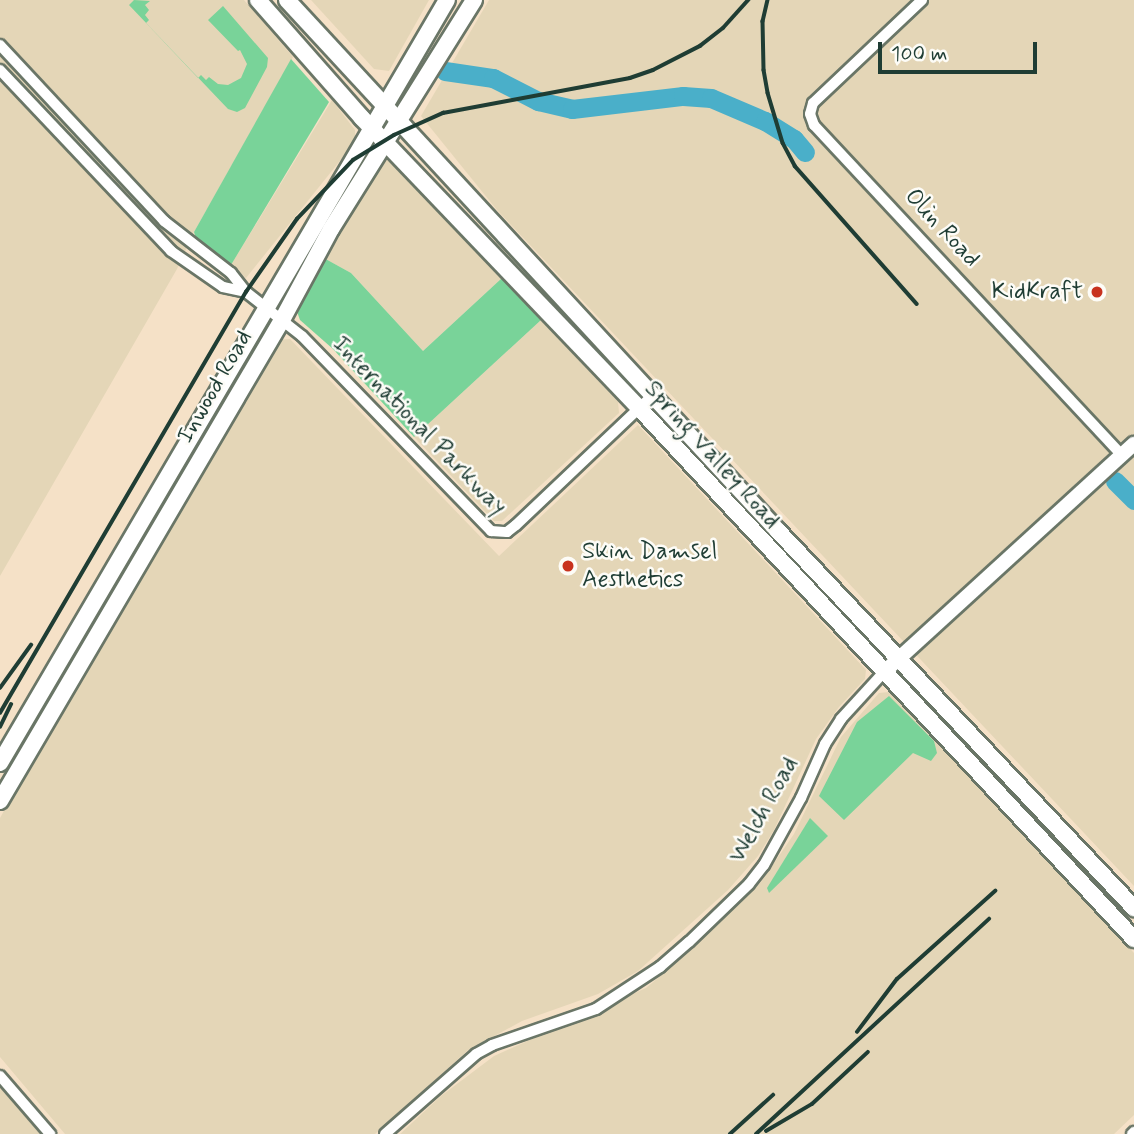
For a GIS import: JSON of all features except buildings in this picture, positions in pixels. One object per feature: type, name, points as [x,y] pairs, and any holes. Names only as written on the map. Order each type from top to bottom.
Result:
[{"type":"main road","name":"Spring Valley Road","points":[[258,0],[384,141],[639,408],[883,673],[1134,939]]},
{"type":"main road","points":[[264,0],[286,17],[301,16]]},
{"type":"main road","name":"Spring Valley Road","points":[[287,0],[1134,908]]},
{"type":"main road","name":"Inwood Road","points":[[0,763],[447,0]]},
{"type":"main road","name":"Inwood Road","points":[[0,801],[384,141],[474,0]]},
{"type":"main road","points":[[296,42],[308,37],[319,47],[331,49]]},
{"type":"main road","points":[[545,309],[560,294]]},
{"type":"main road","points":[[135,531],[151,541]]},
{"type":"main road","points":[[1103,905],[1119,891]]},
{"type":"street","name":"Olin Road","points":[[922,0],[813,103],[810,114],[814,125],[1122,455]]},
{"type":"street","name":"International Parkway","points":[[0,45],[164,221],[232,273],[246,292],[302,336],[482,524],[499,534],[516,525],[653,395]]},
{"type":"street","name":"International Parkway","points":[[0,70],[171,251],[223,287],[246,292]]},
{"type":"street","name":"Welch Road","points":[[385,1134],[475,1054],[492,1045],[596,1009],[654,972],[689,942],[749,884],[764,865],[841,719],[883,673],[1134,444]]},
{"type":"street","points":[[0,1076],[50,1134]]},
{"type":"shaded area","points":[[0,0],[244,0],[293,57],[194,232],[177,269],[0,576]]},
{"type":"shaded area","points":[[311,0],[429,0],[389,71],[374,69]]},
{"type":"shaded area","points":[[489,0],[1134,0],[1134,886],[497,210],[421,116]]},
{"type":"shaded area","points":[[332,100],[355,130],[355,142],[246,278],[231,265]]},
{"type":"shaded area","points":[[393,160],[502,278],[423,351],[351,273],[322,257],[378,162]]},
{"type":"shaded area","points":[[541,320],[618,402],[619,413],[502,521],[494,521],[414,437]]},
{"type":"shaded area","points":[[290,339],[499,556],[638,425],[866,670],[865,679],[839,707],[816,739],[774,830],[758,856],[728,890],[638,971],[598,994],[522,1021],[467,1051],[375,1134],[65,1134],[0,1057],[0,818],[162,529],[273,340]]},
{"type":"shaded area","points":[[889,692],[1134,953],[1134,1115],[1114,1134],[400,1134],[441,1096],[494,1056],[646,988],[682,958],[761,882],[794,834],[841,737],[879,693]]},
{"type":"shaded area","points":[[0,1086],[18,1107],[40,1134],[0,1134]]},
{"type":"green space","points":[[134,0],[150,1],[145,5],[149,10],[145,15],[149,20],[146,23],[129,5]]},
{"type":"green space","points":[[223,6],[268,58],[267,67],[245,108],[237,112],[228,109],[198,78],[201,75],[206,80],[209,77],[218,84],[228,85],[241,78],[247,64],[240,50],[208,20]]},
{"type":"green space","points":[[291,59],[329,102],[231,265],[196,239],[194,232]]},
{"type":"green space","points":[[322,257],[351,273],[423,351],[502,278],[541,320],[414,437],[333,349],[300,320],[295,306]]},
{"type":"green space","points":[[889,696],[934,741],[937,753],[931,761],[913,753],[844,820],[819,796],[857,722]]},
{"type":"green space","points":[[810,818],[828,836],[769,893],[767,888]]},
{"type":"waterway","points":[[445,71],[493,78],[538,101],[572,109],[683,96],[711,98],[765,121],[794,139],[805,152]]},
{"type":"waterway","points":[[1115,481],[1134,500]]},
{"type":"railway","points":[[0,713],[246,292],[297,219],[353,160],[394,135],[443,113],[630,78],[653,70],[700,46],[723,28],[748,0]]},
{"type":"railway","points":[[768,0],[763,21],[764,70],[783,143],[795,166],[917,304]]},
{"type":"railway","points":[[0,688],[31,645]]},
{"type":"railway","points":[[0,727],[11,704]]},
{"type":"railway","points":[[857,1032],[897,979],[995,891]]},
{"type":"railway","points":[[756,1134],[989,919]]},
{"type":"railway","points":[[766,1131],[812,1104],[868,1052]]},
{"type":"railway","points":[[730,1134],[773,1095]]},
{"type":"place","name":"KidKraft","points":[[1097,292]]},
{"type":"place","name":"Skin Damsel Aesthetics","points":[[568,566]]}]
